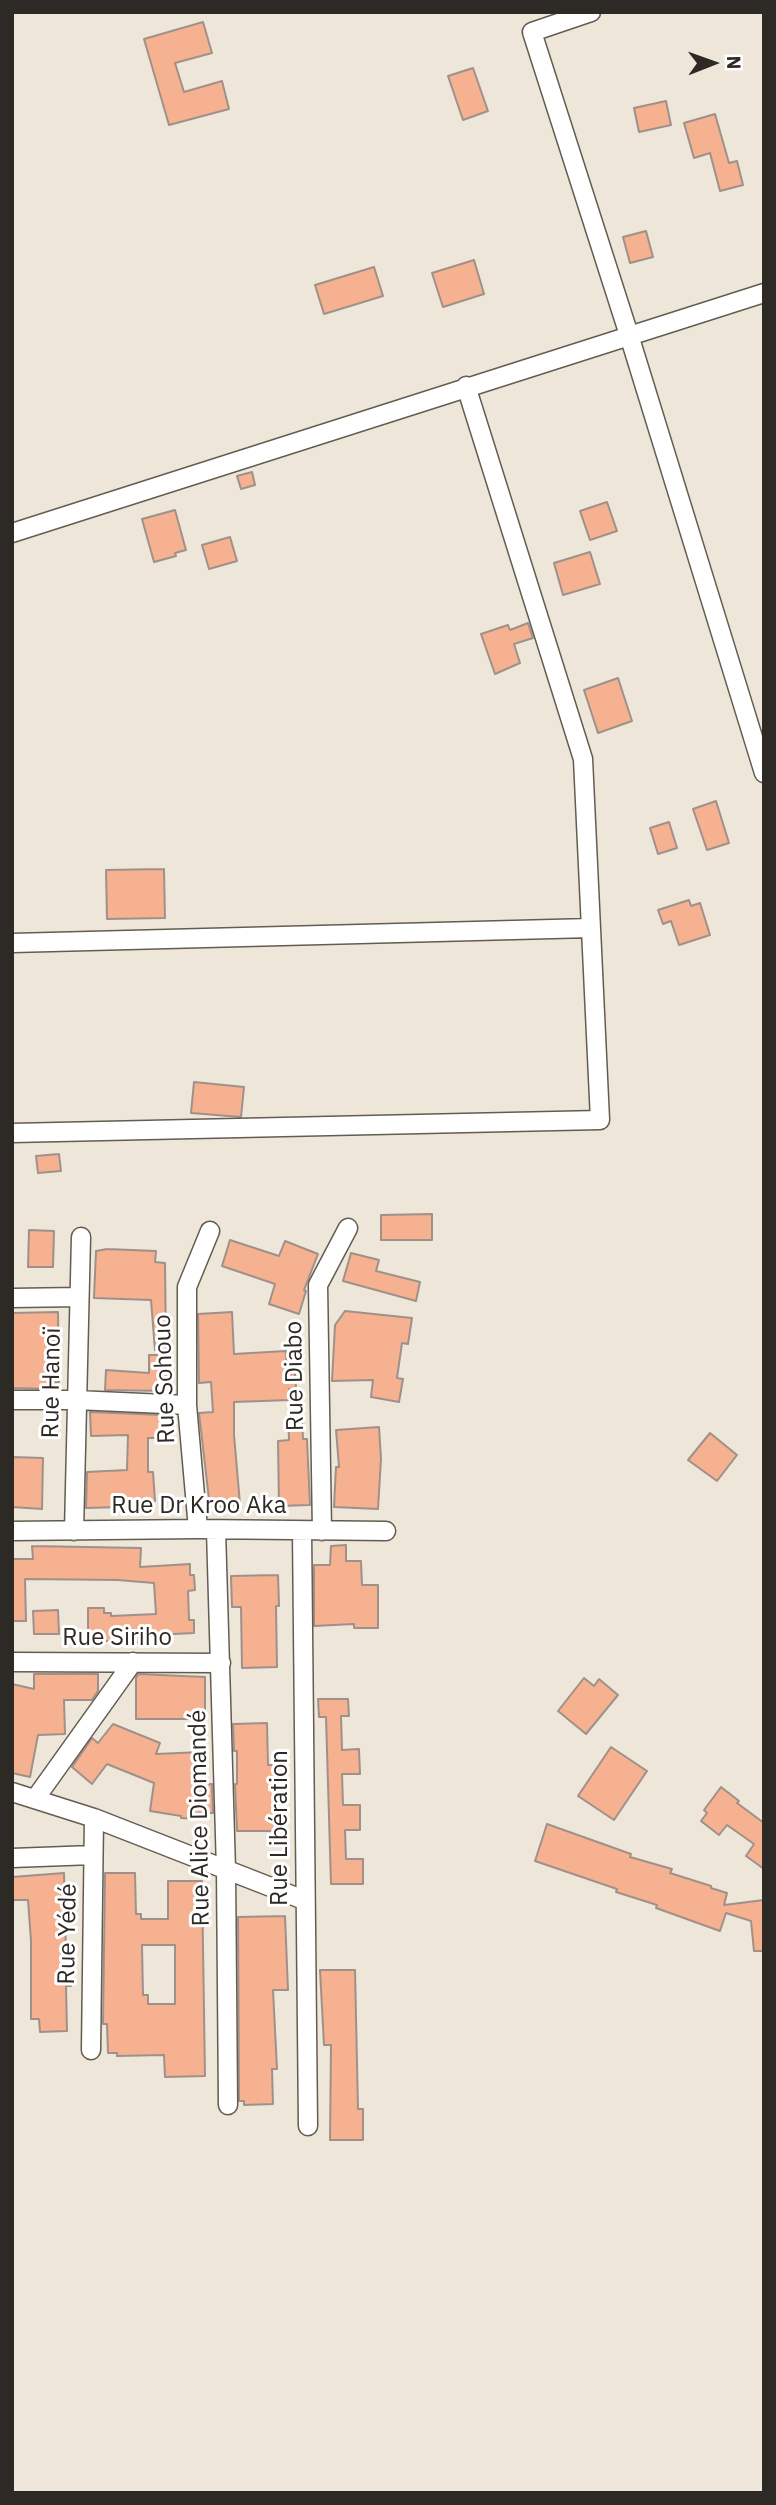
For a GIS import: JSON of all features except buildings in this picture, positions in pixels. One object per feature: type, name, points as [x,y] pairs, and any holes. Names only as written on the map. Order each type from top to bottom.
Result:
[{"type":"street","points":[[591,12],[532,32],[764,773]]},
{"type":"street","points":[[12,533],[764,293]]},
{"type":"street","points":[[12,1133],[600,1120],[583,759],[466,386]]},
{"type":"street","points":[[12,943],[591,928]]},
{"type":"street","name":"Rue Diabo","points":[[322,1531],[317,1285],[348,1228]]},
{"type":"street","name":"Rue Sohouo","points":[[198,1529],[187,1405],[187,1287],[210,1231]]},
{"type":"street","name":"Rue Hanoï","points":[[74,1531],[80,1237]]},
{"type":"street","points":[[12,1298],[79,1297]]},
{"type":"street","points":[[12,1401],[76,1400],[187,1405]]},
{"type":"street","name":"Rue Alice Diomandé","points":[[216,1530],[226,1870],[228,2105]]},
{"type":"street","name":"Rue Dr Kroo Aka","points":[[12,1531],[386,1531]]},
{"type":"street","name":"Rue Libération","points":[[302,1531],[308,2126]]},
{"type":"street","name":"Rue Siriho","points":[[12,1662],[221,1663]]},
{"type":"street","points":[[35,1799],[133,1662]]},
{"type":"street","points":[[12,1792],[94,1818],[304,1900]]},
{"type":"street","name":"Rue Yédé","points":[[91,2050],[94,1818]]},
{"type":"street","points":[[12,1858],[93,1855]]}]
